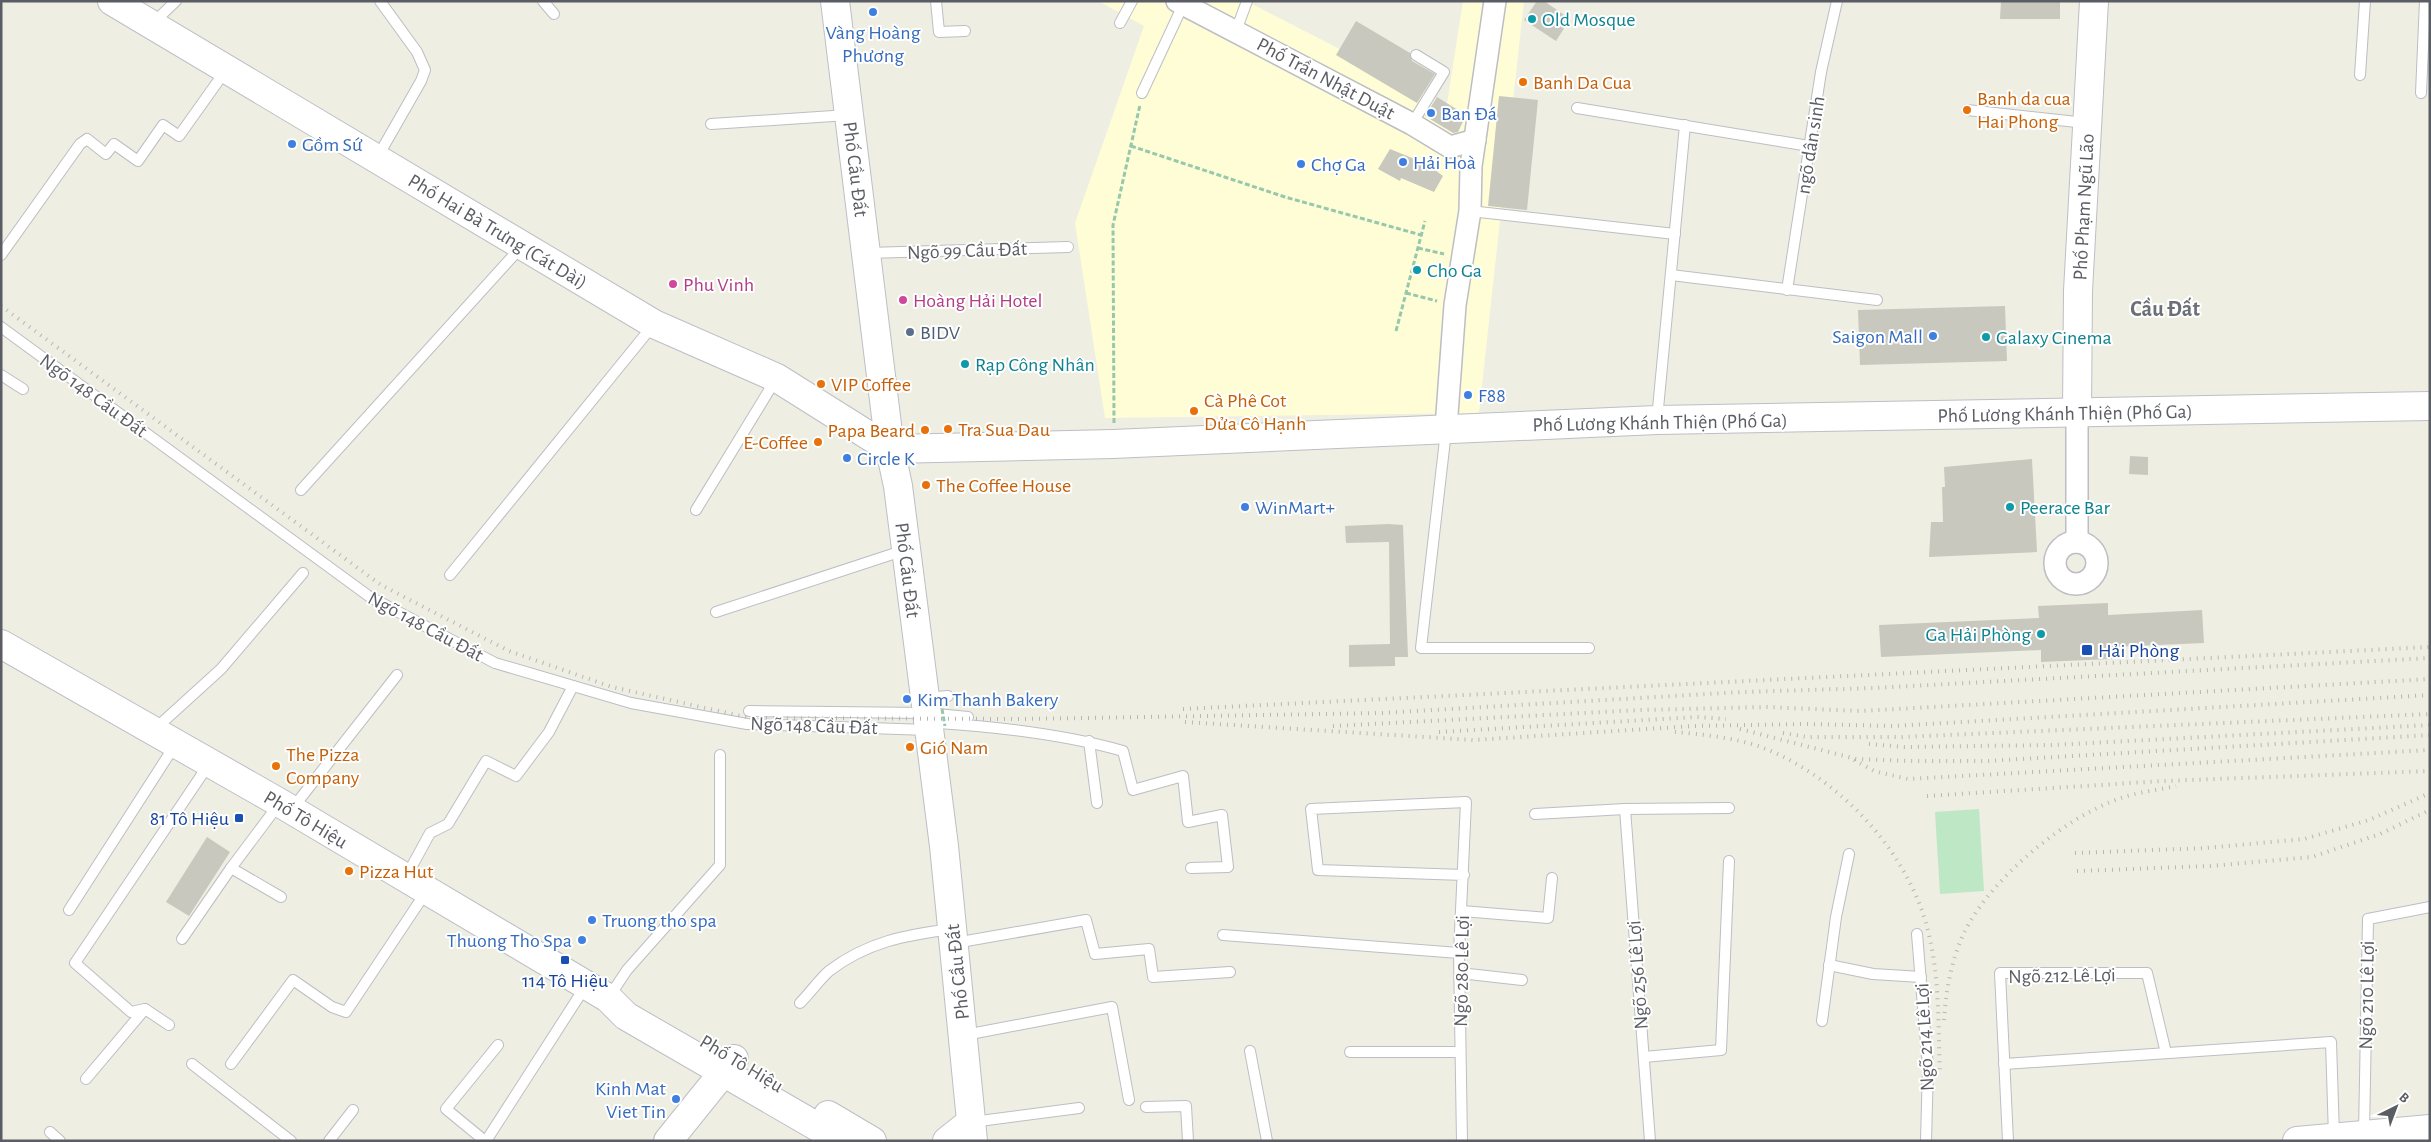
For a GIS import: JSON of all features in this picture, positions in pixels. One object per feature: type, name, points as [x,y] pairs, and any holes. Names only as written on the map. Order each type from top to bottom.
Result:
[{"type":"main road","name":"Phố Hai Bà Trưng (Cát Dài)","points":[[112,1],[654,324],[777,378],[890,449]]},
{"type":"main road","name":"Phố Cầu Đất","points":[[835,1],[890,449],[898,486],[906,550],[936,712],[972,1131]]},
{"type":"main road","name":"Phố Phạm Ngũ Lão","points":[[2077,413],[2078,291],[2094,1]]},
{"type":"main road","name":"Phố Lương Khánh Thiện (Phố Ga)","points":[[890,449],[1113,444],[1657,420],[2430,406]]},
{"type":"main road","name":"Phố Tô Hiệu","points":[[1,644],[286,806],[597,992],[626,1016],[728,1066],[872,1141]]},
{"type":"main road","name":"Phố Tô Hiệu","points":[[728,1066],[842,1141]]},
{"type":"main road","points":[[670,1140],[728,1066]]},
{"type":"main road","points":[[2297,1141],[2430,1129]]},
{"type":"main road","points":[[947,1141],[972,1131]]},
{"type":"street","points":[[1446,428],[1455,305],[1470,211],[1475,140],[1495,1]]},
{"type":"street","name":"Phố Trần Nhật Duật","points":[[1180,3],[1412,124],[1450,147],[1472,166]]},
{"type":"street","points":[[1450,147],[1475,140]]},
{"type":"street","points":[[2077,413],[2077,542]]},
{"type":"lane","points":[[151,25],[176,1]]},
{"type":"lane","points":[[377,159],[421,81],[425,70],[417,52],[380,1]]},
{"type":"lane","points":[[543,1],[554,14]]},
{"type":"lane","points":[[936,1],[939,32],[965,31]]},
{"type":"lane","points":[[1120,23],[1132,1]]},
{"type":"lane","points":[[1236,31],[1247,1]]},
{"type":"lane","name":"ngõ dân sinh","points":[[1787,290],[1821,72],[1837,1]]},
{"type":"lane","points":[[2360,75],[2364,1]]},
{"type":"lane","points":[[2421,93],[2425,1]]},
{"type":"lane","points":[[1142,93],[1180,3]]},
{"type":"lane","points":[[1412,124],[1444,72],[1416,54]]},
{"type":"lane","points":[[1,255],[80,144],[87,139],[106,154],[114,144],[138,161],[163,125],[179,136],[226,69]]},
{"type":"lane","points":[[1577,108],[1810,146]]},
{"type":"lane","points":[[1967,110],[2087,124]]},
{"type":"lane","points":[[711,124],[849,115]]},
{"type":"lane","points":[[1657,420],[1685,125]]},
{"type":"lane","points":[[1470,211],[1675,234]]},
{"type":"lane","points":[[301,490],[522,246]]},
{"type":"lane","name":"Ngõ 99 Cầu Đất","points":[[866,253],[1068,247]]},
{"type":"lane","points":[[1671,275],[1877,300]]},
{"type":"lane","points":[[450,575],[654,324]]},
{"type":"lane","name":"Ngõ 148 Cầu Đất","points":[[1,327],[370,597],[495,663],[631,703],[747,724],[936,712]]},
{"type":"lane","points":[[1,375],[23,389]]},
{"type":"lane","points":[[696,510],[777,378]]},
{"type":"lane","points":[[1446,428],[1421,648],[1589,648]]},
{"type":"lane","points":[[716,612],[906,550]]},
{"type":"lane","points":[[69,910],[164,738],[303,573]]},
{"type":"lane","points":[[182,939],[230,868],[286,806],[397,675]]},
{"type":"lane","points":[[231,1064],[293,980],[332,1006],[346,1012],[416,885],[430,832],[448,824],[486,761],[516,776],[549,732],[573,686]]},
{"type":"lane","points":[[749,711],[936,712],[968,717]]},
{"type":"lane","points":[[936,712],[938,723],[987,726],[1089,741],[1123,751],[1133,790],[1183,776],[1188,822],[1222,815],[1228,867],[1191,868]]},
{"type":"lane","points":[[1089,741],[1097,803]]},
{"type":"lane","points":[[498,1045],[446,1109],[485,1140],[597,992],[627,970],[720,865],[720,755]]},
{"type":"lane","points":[[169,1025],[145,1009],[131,1012],[75,963],[209,763]]},
{"type":"lane","name":"Ngõ 280 Lê Lợi","points":[[1462,1141],[1459,953],[1464,874],[1466,802],[1311,809],[1318,870],[1464,874]]},
{"type":"lane","points":[[1535,814],[1625,809],[1729,808]]},
{"type":"lane","name":"Ngõ 256 Lê Lợi","points":[[1625,809],[1650,1141]]},
{"type":"lane","points":[[1822,1021],[1848,854]]},
{"type":"lane","points":[[1644,1057],[1721,1050],[1729,861]]},
{"type":"lane","points":[[230,868],[281,897]]},
{"type":"lane","points":[[1462,911],[1548,918],[1552,878]]},
{"type":"lane","name":"Ngõ 210 Lê Lợi","points":[[2364,1134],[2368,919],[2430,907]]},
{"type":"lane","points":[[800,1003],[828,972],[868,946],[918,933],[954,936],[1086,920],[1095,954],[1149,949],[1153,977],[1230,972]]},
{"type":"lane","name":"Ngõ 214 Lê Lợi","points":[[1917,934],[1928,1068],[1926,1141]]},
{"type":"lane","points":[[1223,935],[1459,953]]},
{"type":"lane","points":[[1830,965],[1873,974],[1921,977]]},
{"type":"lane","points":[[1460,973],[1522,980]]},
{"type":"lane","name":"Ngõ 212 Lê Lợi","points":[[2008,1141],[2000,973],[2147,973],[2166,1053]]},
{"type":"lane","points":[[964,1036],[1112,1007],[1129,1100]]},
{"type":"lane","points":[[86,1080],[145,1009]]},
{"type":"lane","points":[[2004,1064],[2331,1042],[2334,1137]]},
{"type":"lane","points":[[1250,1052],[1267,1141]]},
{"type":"lane","points":[[1350,1052],[1460,1052]]},
{"type":"lane","points":[[192,1064],[291,1141]]},
{"type":"lane","points":[[1146,1107],[1186,1106],[1188,1141]]},
{"type":"lane","points":[[972,1131],[1079,1108]]},
{"type":"lane","points":[[329,1141],[353,1110]]},
{"type":"lane","points":[[50,1132],[60,1141]]},
{"type":"path","points":[[1113,444],[1113,225],[1142,93]]},
{"type":"path","points":[[1130,146],[1285,197],[1421,234]]},
{"type":"path","points":[[1396,331],[1425,221]]},
{"type":"path","points":[[1418,248],[1462,259]]},
{"type":"path","points":[[1406,293],[1455,305]]},
{"type":"shaded area","name":"Chợ Ga","points":[[1098,1],[1246,1],[1447,104],[1463,1],[1524,1],[1479,413],[1105,418],[1075,223],[1144,26]]},
{"type":"green space","points":[[1979,809],[1984,891],[1940,894],[1935,812]]},
{"type":"building","points":[[1537,1],[1544,1],[1570,19],[1556,41],[1524,20]]},
{"type":"building","points":[[2001,1],[2060,1],[2060,19],[2000,19]]},
{"type":"building","points":[[1356,21],[1410,53],[1412,61],[1435,74],[1417,103],[1336,55]]},
{"type":"building","points":[[1499,96],[1538,100],[1527,210],[1488,206]]},
{"type":"building","points":[[1437,97],[1466,115],[1458,132],[1453,133],[1425,116]]},
{"type":"building","points":[[1390,149],[1427,164],[1443,176],[1434,192],[1401,178],[1400,181],[1378,169]]},
{"type":"building","name":"Saigon Mall","points":[[2005,306],[2007,361],[1860,365],[1858,310]]},
{"type":"building","points":[[2130,456],[2148,457],[2148,475],[2129,474]]},
{"type":"building","points":[[2032,459],[2037,552],[1929,557],[1931,522],[1943,522],[1942,487],[1945,487],[1944,467]]},
{"type":"building","points":[[1403,525],[1408,657],[1395,657],[1395,666],[1349,667],[1349,645],[1390,644],[1389,542],[1346,543],[1345,526]]},
{"type":"building","name":"Ga Hải Phòng","points":[[2108,603],[2108,615],[2202,610],[2204,643],[2112,647],[2112,659],[2041,662],[2041,650],[1881,657],[1879,625],[2039,618],[2038,606]]},
{"type":"building","points":[[207,837],[230,852],[189,916],[166,902]]},
{"type":"railway","points":[[1,306],[381,585],[509,651],[612,687],[750,718],[1023,719],[1381,713],[1742,692],[1874,688],[2430,658]]},
{"type":"railway","points":[[1183,709],[2430,647]]},
{"type":"railway","points":[[1333,726],[1641,710],[1766,707],[1861,711],[2430,679]]},
{"type":"railway","points":[[1185,722],[1473,740],[1694,726],[1806,724],[1893,726],[2430,695]]},
{"type":"railway","points":[[1783,733],[1807,737],[1902,737],[2430,714]]},
{"type":"railway","points":[[1439,732],[1697,717],[1726,719]]},
{"type":"railway","points":[[1869,744],[1904,747],[2053,745],[2430,725]]},
{"type":"railway","points":[[1740,729],[1856,759],[1910,761],[1987,761],[2430,735]]},
{"type":"railway","points":[[1675,732],[1741,741],[1761,747],[1790,760],[1817,777],[1843,797],[1866,820],[1887,846],[1905,873],[1919,902],[1928,931],[1937,985],[1940,1075]]},
{"type":"railway","points":[[1854,760],[1874,771],[1908,779],[2430,750]]},
{"type":"railway","points":[[1927,796],[2163,781],[2430,771]]},
{"type":"railway","points":[[1944,1020],[1950,977],[1963,935],[1990,893],[2009,873],[2053,835],[2099,807],[2128,796],[2176,786]]},
{"type":"railway","points":[[2075,853],[2206,848],[2304,839],[2369,820],[2430,793]]},
{"type":"railway","points":[[2077,871],[2210,866],[2312,857],[2380,834],[2430,810]]},
{"type":"place","name":"Vàng Hoàng Phương","points":[[873,12]]},
{"type":"place","name":"Old Mosque","points":[[1532,19]]},
{"type":"place","name":"Banh Da Cua","points":[[1523,82]]},
{"type":"place","name":"Banh da cua Hai Phong","points":[[1967,110]]},
{"type":"place","name":"Ban Đá","points":[[1431,113]]},
{"type":"place","name":"Gồm Sứ","points":[[292,144]]},
{"type":"place","name":"Hải Hoà","points":[[1403,162]]},
{"type":"place","name":"Chợ Ga","points":[[1301,164]]},
{"type":"place","name":"Cho Ga","points":[[1417,270]]},
{"type":"place","name":"Phu Vinh","points":[[673,284]]},
{"type":"place","name":"Hoàng Hải Hotel","points":[[903,300]]},
{"type":"place","name":"BIDV","points":[[910,332]]},
{"type":"place","name":"Saigon Mall","points":[[1933,336]]},
{"type":"place","name":"Galaxy Cinema","points":[[1986,337]]},
{"type":"place","name":"Rạp Công Nhân","points":[[965,364]]},
{"type":"place","name":"VIP Coffee","points":[[821,384]]},
{"type":"place","name":"F88","points":[[1468,395]]},
{"type":"place","name":"Cà Phê Cot Dửa Cô Hạnh","points":[[1194,411]]},
{"type":"place","name":"Tra Sua Dau","points":[[948,429]]},
{"type":"place","name":"Papa Beard","points":[[925,430]]},
{"type":"place","name":"E-Coffee","points":[[818,442]]},
{"type":"place","name":"Circle K","points":[[847,458]]},
{"type":"place","name":"The Coffee House","points":[[926,485]]},
{"type":"place","name":"WinMart+","points":[[1245,507]]},
{"type":"place","name":"Peerace Bar","points":[[2010,507]]},
{"type":"place","name":"Ga Hải Phòng","points":[[2041,634]]},
{"type":"place","name":"Hải Phòng","points":[[2087,650]]},
{"type":"place","name":"Kim Thanh Bakery","points":[[907,699]]},
{"type":"place","name":"Gió Nam","points":[[910,747]]},
{"type":"place","name":"The Pizza Company","points":[[276,766]]},
{"type":"place","name":"81 Tô Hiệu","points":[[239,818]]},
{"type":"place","name":"Pizza Hut","points":[[349,871]]},
{"type":"place","name":"Truong tho spa","points":[[592,920]]},
{"type":"place","name":"Thuong Tho Spa","points":[[582,940]]},
{"type":"place","name":"114 Tô Hiệu","points":[[565,960]]},
{"type":"place","name":"Kinh Mat Viet Tin","points":[[676,1099]]},
{"type":"district","name":"Cầu Đất","points":[[2165,308]]}]
